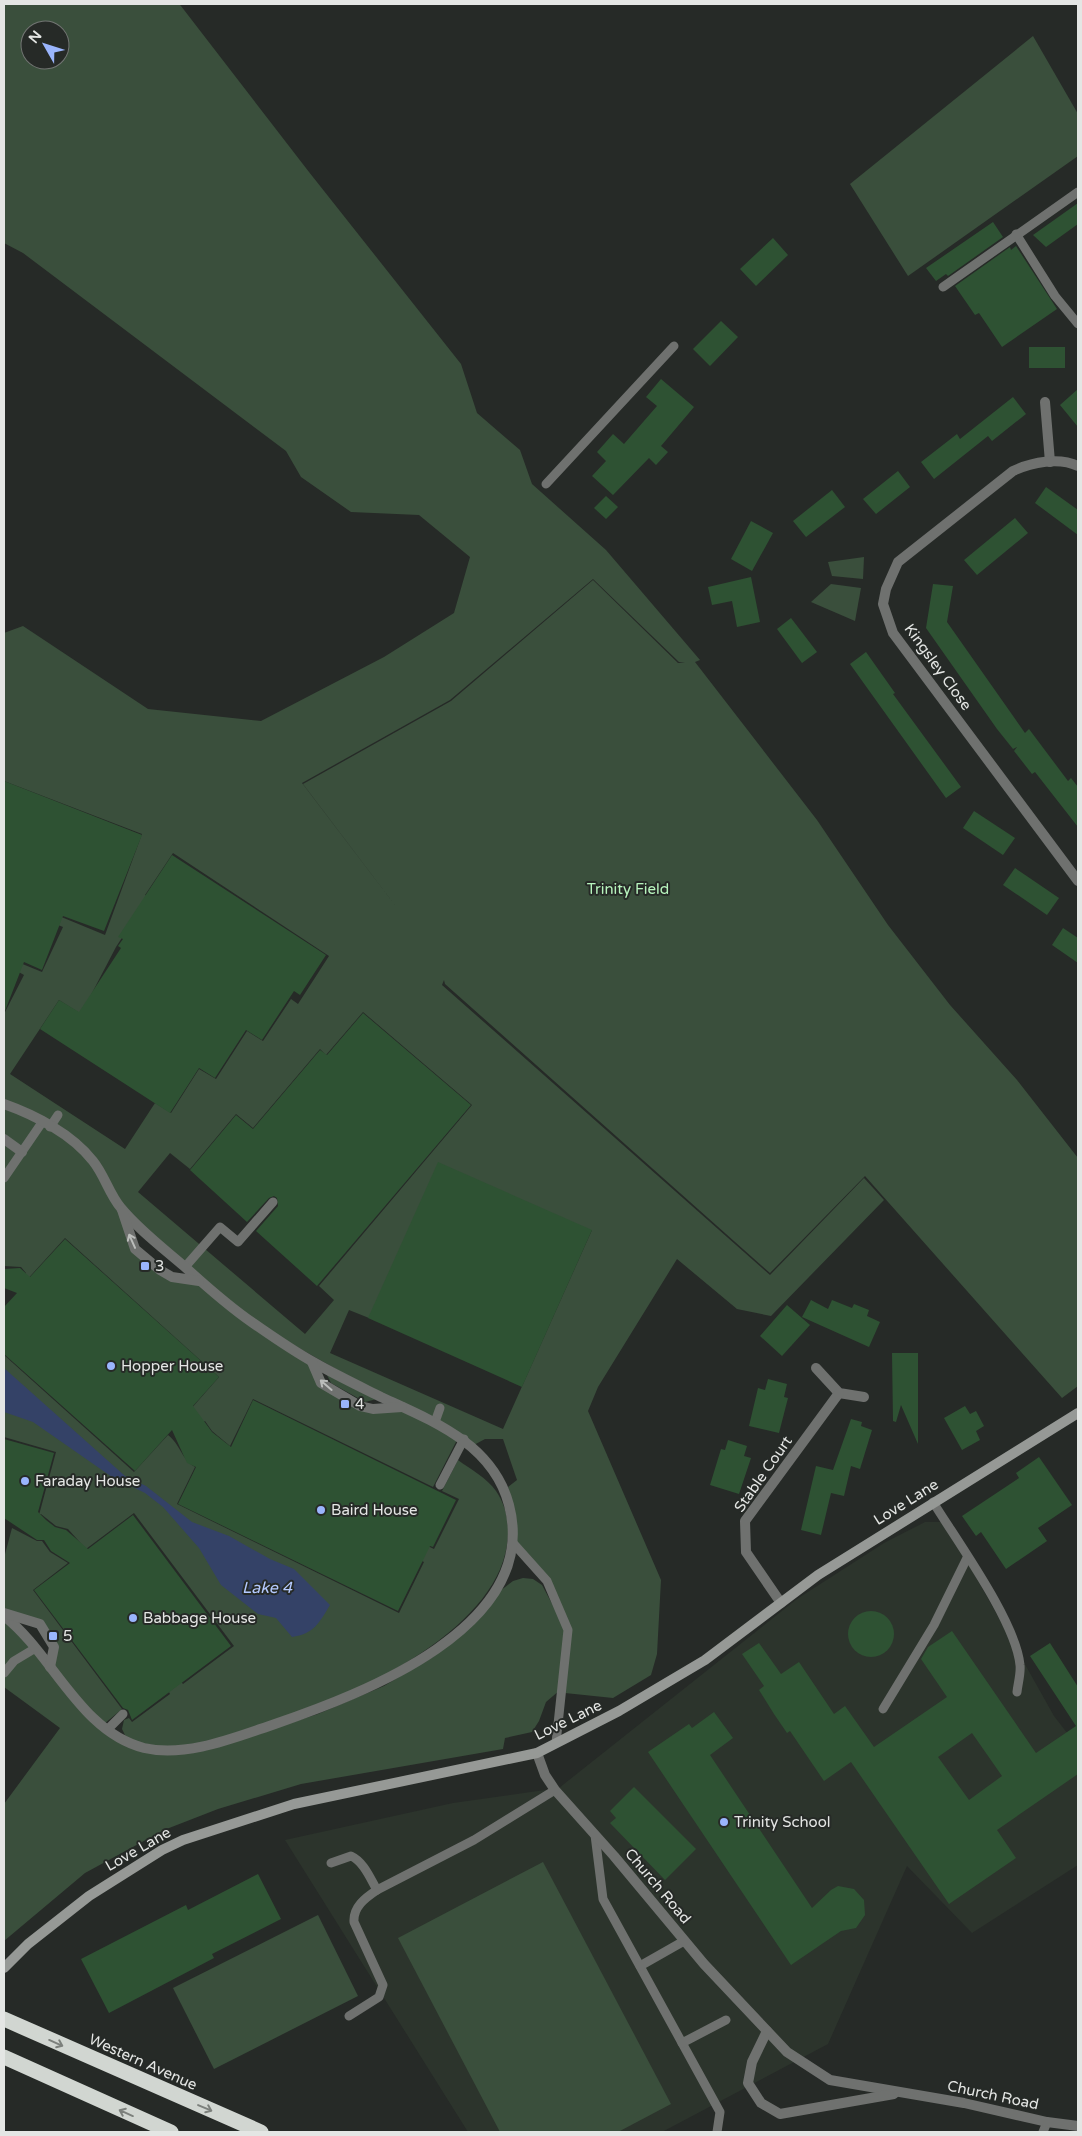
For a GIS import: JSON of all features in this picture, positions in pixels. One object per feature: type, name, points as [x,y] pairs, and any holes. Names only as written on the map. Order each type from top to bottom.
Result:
[{"type":"highway","name":"Western Avenue","points":[[8,2021],[261,2132]]},
{"type":"highway","points":[[4,2058],[170,2132]]},
{"type":"street","points":[[1045,402],[1050,462]]},
{"type":"street","name":"Kingsley Close","points":[[1078,466],[1067,462],[1050,462],[1028,465],[1013,471],[898,562],[886,589],[883,604],[893,633],[1078,881]]},
{"type":"street","points":[[4,1104],[46,1124],[92,1160],[121,1209],[136,1249],[160,1270],[172,1277],[200,1282]]},
{"type":"street","points":[[4,1139],[22,1152]]},
{"type":"street","points":[[4,1615],[19,1630],[78,1703],[108,1729],[128,1743],[158,1750],[193,1747],[252,1732],[306,1713],[382,1682],[430,1654],[478,1612],[496,1590],[503,1576],[512,1544],[513,1524],[504,1488],[483,1457],[464,1439],[435,1422],[312,1362],[252,1323],[200,1282],[121,1209]]},
{"type":"street","points":[[312,1362],[321,1383],[360,1406],[373,1409],[403,1407]]},
{"type":"street","points":[[816,1368],[839,1393],[864,1397]]},
{"type":"street","name":"Stable Court","points":[[781,1603],[746,1552],[745,1522],[839,1393]]},
{"type":"street","name":"Love Lane","points":[[4,1968],[28,1944],[89,1896],[162,1850],[183,1840],[294,1804],[538,1753],[619,1711],[705,1660],[818,1575],[1078,1414]]},
{"type":"street","points":[[4,1615],[40,1624],[54,1647],[50,1667]]},
{"type":"street","name":"Church Road","points":[[538,1753],[545,1775],[555,1790],[684,1941],[787,2052],[830,2080],[964,2103],[1047,2122],[1078,2126]]},
{"type":"street","name":"Church Road","points":[[767,2031],[752,2062],[748,2083],[761,2103],[780,2114],[902,2092]]},
{"type":"lane","points":[[943,287],[1078,192]]},
{"type":"lane","points":[[1016,234],[1055,296],[1078,324]]},
{"type":"lane","points":[[546,484],[674,346]]},
{"type":"lane","points":[[4,1178],[22,1152],[46,1124],[58,1115]]},
{"type":"lane","points":[[185,1268],[220,1227],[238,1242],[273,1202]]},
{"type":"lane","points":[[435,1422],[440,1408]]},
{"type":"lane","points":[[440,1485],[464,1439]]},
{"type":"lane","points":[[934,1502],[1007,1624],[1017,1646],[1021,1666],[1017,1692]]},
{"type":"lane","points":[[512,1544],[547,1581],[568,1630],[556,1743]]},
{"type":"lane","points":[[883,1709],[934,1625],[967,1558]]},
{"type":"lane","points":[[4,1673],[14,1661],[34,1649]]},
{"type":"lane","points":[[108,1729],[123,1714]]},
{"type":"lane","points":[[349,2016],[379,1997],[383,1985],[358,1932],[353,1915],[363,1900],[377,1890],[474,1840],[555,1790]]},
{"type":"lane","points":[[595,1835],[603,1899],[720,2112],[717,2132]]},
{"type":"lane","points":[[332,1863],[351,1856],[356,1858],[377,1890]]},
{"type":"lane","points":[[640,1966],[684,1941]]},
{"type":"lane","points":[[682,2043],[726,2020]]},
{"type":"lane","points":[[1043,2132],[1047,2122]]},
{"type":"shaded area","name":"Trinity School","points":[[925,1522],[945,1522],[1054,1716],[1078,1747],[1078,1865],[972,1933],[907,1866],[828,2044],[662,2132],[468,2132],[285,1840],[453,1803],[559,1788],[797,1599],[884,1543]]},
{"type":"green space","name":"Trinity Field","points":[[4,4],[179,4],[461,364],[477,413],[520,450],[532,484],[606,550],[700,660],[695,662],[817,820],[888,925],[950,1005],[1017,1080],[1078,1158],[1078,1386],[1062,1398],[865,1176],[770,1273],[445,984],[444,980],[442,985],[770,1275],[864,1178],[884,1200],[771,1316],[737,1309],[677,1259],[598,1387],[588,1411],[661,1580],[657,1654],[651,1675],[613,1698],[565,1693],[571,1629],[550,1579],[517,1542],[517,1524],[508,1487],[517,1480],[503,1439],[485,1439],[472,1446],[253,1322],[122,1208],[79,1146],[4,1102],[4,1014],[24,975],[17,971],[20,963],[42,972],[63,927],[38,917],[42,909],[105,935],[142,834],[4,781],[4,633],[23,626],[148,709],[261,721],[384,657],[454,613],[470,557],[419,515],[351,512],[301,477],[286,451],[23,253],[4,243]],"holes":[[[593,579],[679,662],[685,663],[678,663],[593,580],[451,701],[303,784],[407,921],[302,783],[450,700]],[[173,853],[329,956],[298,1004],[291,999],[263,1041],[247,1031],[216,1079],[199,1069],[171,1113],[155,1103],[125,1149],[10,1074],[59,1000],[81,1014],[116,947],[148,897],[145,895]],[[363,1012],[472,1105],[319,1286],[334,1300],[305,1334],[138,1192],[170,1153],[190,1169],[236,1114],[253,1128],[320,1049],[326,1055]],[[592,1230],[503,1429],[330,1353],[349,1310],[369,1318]]]},
{"type":"green space","points":[[1033,36],[1078,114],[1078,156],[908,276],[850,184]]},
{"type":"green space","points":[[864,557],[863,579],[832,576],[828,562]]},
{"type":"green space","points":[[831,584],[861,588],[855,621],[811,602]]},
{"type":"green space","points":[[4,1105],[39,1120],[91,1161],[113,1199],[127,1235],[160,1272],[200,1283],[311,1363],[320,1383],[360,1408],[403,1408],[458,1438],[433,1487],[253,1399],[230,1446],[212,1431],[205,1421],[200,1424],[183,1418],[219,1377],[65,1238],[24,1283],[26,1273],[21,1267],[4,1266]]},
{"type":"green space","points":[[4,1355],[134,1472],[168,1435],[187,1460],[195,1467],[177,1504],[399,1613],[424,1562],[396,1548],[403,1534],[434,1549],[459,1499],[442,1491],[458,1460],[492,1486],[500,1497],[505,1510],[508,1524],[507,1545],[493,1584],[464,1619],[425,1651],[378,1678],[328,1702],[232,1736],[192,1745],[168,1747],[128,1741],[122,1729],[124,1720],[129,1718],[132,1722],[170,1694],[169,1692],[181,1682],[183,1684],[234,1646],[134,1513],[86,1549],[68,1529],[56,1526],[41,1514],[39,1515],[56,1452],[4,1437]]},
{"type":"green space","points":[[326,1373],[377,1399],[365,1402],[331,1383]]},
{"type":"green space","points":[[12,1528],[37,1541],[42,1541],[50,1552],[68,1563],[33,1590],[122,1709],[104,1724],[50,1667],[55,1647],[41,1623],[4,1613],[4,1558]]},
{"type":"green space","points":[[523,1578],[533,1579],[542,1585],[566,1630],[560,1690],[546,1702],[539,1721],[532,1732],[505,1738],[503,1749],[301,1784],[218,1809],[164,1830],[85,1873],[4,1941],[4,1804],[60,1728],[4,1687],[4,1619],[108,1731],[155,1751],[253,1735],[318,1714],[384,1686],[433,1657],[500,1591],[513,1581]]},
{"type":"green space","points":[[543,1862],[671,2104],[618,2132],[500,2132],[398,1938]]},
{"type":"green space","points":[[318,1915],[358,1996],[214,2069],[173,1988]]},
{"type":"water","name":"Lake 4","points":[[4,1368],[125,1476],[146,1486],[192,1522],[229,1536],[270,1559],[294,1569],[330,1605],[315,1627],[306,1633],[292,1637],[276,1618],[258,1614],[221,1585],[199,1548],[163,1507],[145,1493],[112,1477],[33,1422],[4,1412]]},
{"type":"building","points":[[1078,203],[1078,224],[1046,247],[1033,235]]},
{"type":"building","points":[[993,222],[1003,237],[948,276],[946,274],[936,281],[926,268]]},
{"type":"building","points":[[773,238],[788,255],[756,286],[740,269]]},
{"type":"building","points":[[1016,246],[1057,309],[1002,347],[979,313],[975,315],[955,286],[1010,247],[1011,250]]},
{"type":"building","points":[[721,321],[738,337],[710,366],[693,349]]},
{"type":"building","points":[[1029,347],[1065,347],[1065,368],[1029,368]]},
{"type":"building","points":[[661,379],[694,407],[661,446],[668,452],[656,465],[649,458],[613,495],[592,476],[606,461],[597,452],[613,434],[624,444],[657,406],[646,397]]},
{"type":"building","points":[[1078,389],[1078,427],[1060,405]]},
{"type":"building","points":[[1013,397],[1026,414],[992,441],[988,436],[934,479],[921,462],[957,434],[960,439]]},
{"type":"building","points":[[898,471],[910,487],[876,514],[863,499]]},
{"type":"building","points":[[1046,487],[1078,510],[1078,535],[1035,503]]},
{"type":"building","points":[[832,490],[845,507],[806,537],[793,521]]},
{"type":"building","points":[[606,496],[618,507],[606,519],[594,508]]},
{"type":"building","points":[[1015,518],[1028,533],[977,575],[964,560]]},
{"type":"building","points":[[751,521],[773,533],[752,571],[731,559]]},
{"type":"building","points":[[751,577],[760,622],[737,627],[732,601],[712,605],[708,587]]},
{"type":"building","points":[[933,584],[953,586],[947,622],[1025,733],[1029,729],[1068,781],[1071,778],[1078,787],[1078,827],[1035,772],[1032,774],[1014,751],[1017,747],[1013,749],[997,729],[926,628]]},
{"type":"building","points":[[791,618],[817,652],[802,663],[777,629]]},
{"type":"building","points":[[866,652],[895,693],[893,694],[961,787],[946,798],[850,664]]},
{"type":"building","points":[[4,781],[142,835],[104,931],[63,916],[42,970],[24,962],[5,1011]]},
{"type":"building","points":[[974,811],[1015,838],[1003,855],[963,828]]},
{"type":"building","points":[[172,855],[326,955],[300,995],[294,991],[262,1040],[246,1030],[215,1078],[199,1068],[170,1113],[40,1029],[59,1000],[79,1012],[121,948],[118,946],[123,939],[118,937]]},
{"type":"building","points":[[1015,868],[1059,898],[1047,915],[1003,885]]},
{"type":"building","points":[[1063,928],[1078,938],[1078,963],[1052,945]]},
{"type":"building","points":[[363,1013],[471,1105],[317,1286],[256,1231],[278,1206],[277,1198],[274,1196],[269,1198],[247,1222],[190,1170],[236,1115],[253,1129],[320,1050],[327,1055]]},
{"type":"building","points":[[438,1162],[592,1230],[522,1387],[368,1318]]},
{"type":"building","points":[[65,1239],[219,1377],[193,1406],[212,1432],[231,1447],[253,1400],[456,1500],[433,1547],[430,1546],[398,1611],[178,1504],[196,1467],[187,1463],[172,1430],[135,1471],[4,1354],[4,1307],[17,1293],[4,1288],[4,1269],[20,1268],[30,1277]]},
{"type":"building","points":[[811,1300],[828,1309],[832,1300],[852,1308],[854,1304],[869,1310],[867,1316],[880,1322],[869,1347],[802,1317]]},
{"type":"building","points":[[787,1305],[810,1325],[782,1356],[760,1336]]},
{"type":"building","points":[[892,1353],[918,1353],[918,1444],[901,1405],[896,1422],[893,1421]]},
{"type":"building","points":[[768,1379],[787,1384],[784,1397],[788,1398],[779,1433],[749,1426],[758,1388],[765,1390]]},
{"type":"building","points":[[965,1406],[970,1414],[976,1411],[984,1426],[976,1431],[980,1440],[962,1450],[944,1418]]},
{"type":"building","points":[[851,1419],[862,1422],[861,1426],[872,1430],[860,1469],[851,1466],[844,1496],[831,1493],[821,1535],[801,1530],[816,1466],[833,1470]]},
{"type":"building","name":"Babbage House","points":[[4,1439],[54,1453],[38,1512],[46,1520],[55,1527],[66,1530],[88,1549],[133,1515],[231,1646],[132,1720],[128,1710],[123,1708],[34,1590],[70,1563],[51,1551],[44,1540],[37,1540],[4,1518]]},
{"type":"building","points":[[728,1440],[747,1446],[744,1456],[751,1458],[739,1494],[710,1485],[721,1449],[725,1450]]},
{"type":"building","points":[[1039,1457],[1072,1505],[1038,1528],[1047,1541],[1006,1569],[981,1532],[976,1536],[962,1516],[1019,1478],[1016,1473]]},
{"type":"building","points":[[871,1611],[884,1615],[890,1621],[894,1634],[890,1647],[884,1653],[871,1657],[858,1653],[852,1647],[848,1634],[852,1621],[858,1615]]},
{"type":"building","points":[[952,1631],[1036,1753],[1076,1726],[1030,1656],[1050,1643],[1078,1687],[1078,1774],[997,1830],[1016,1858],[949,1904],[851,1762],[824,1781],[790,1731],[787,1733],[774,1714],[759,1690],[764,1686],[742,1654],[759,1643],[781,1674],[799,1662],[834,1714],[845,1706],[874,1747],[947,1697],[921,1659],[928,1647]],"holes":[[[972,1733],[1002,1776],[969,1800],[938,1757]]]},
{"type":"building","points":[[714,1712],[733,1738],[710,1755],[812,1908],[838,1886],[854,1889],[864,1900],[865,1915],[856,1928],[841,1931],[791,1965],[648,1752],[689,1724],[692,1728]]},
{"type":"building","points":[[634,1787],[696,1849],[665,1880],[610,1823],[616,1818],[610,1811]]},
{"type":"building","points":[[258,1874],[281,1919],[212,1954],[214,1958],[109,2013],[81,1959],[186,1905],[188,1910]]},
{"type":"place","name":"3","points":[[145,1266]]},
{"type":"place","name":"Hopper House","points":[[111,1366]]},
{"type":"place","name":"4","points":[[345,1404]]},
{"type":"place","name":"Faraday House","points":[[25,1481]]},
{"type":"place","name":"Baird House","points":[[321,1510]]},
{"type":"place","name":"Babbage House","points":[[133,1618]]},
{"type":"place","name":"5","points":[[53,1636]]},
{"type":"place","name":"Trinity School","points":[[724,1822]]}]
